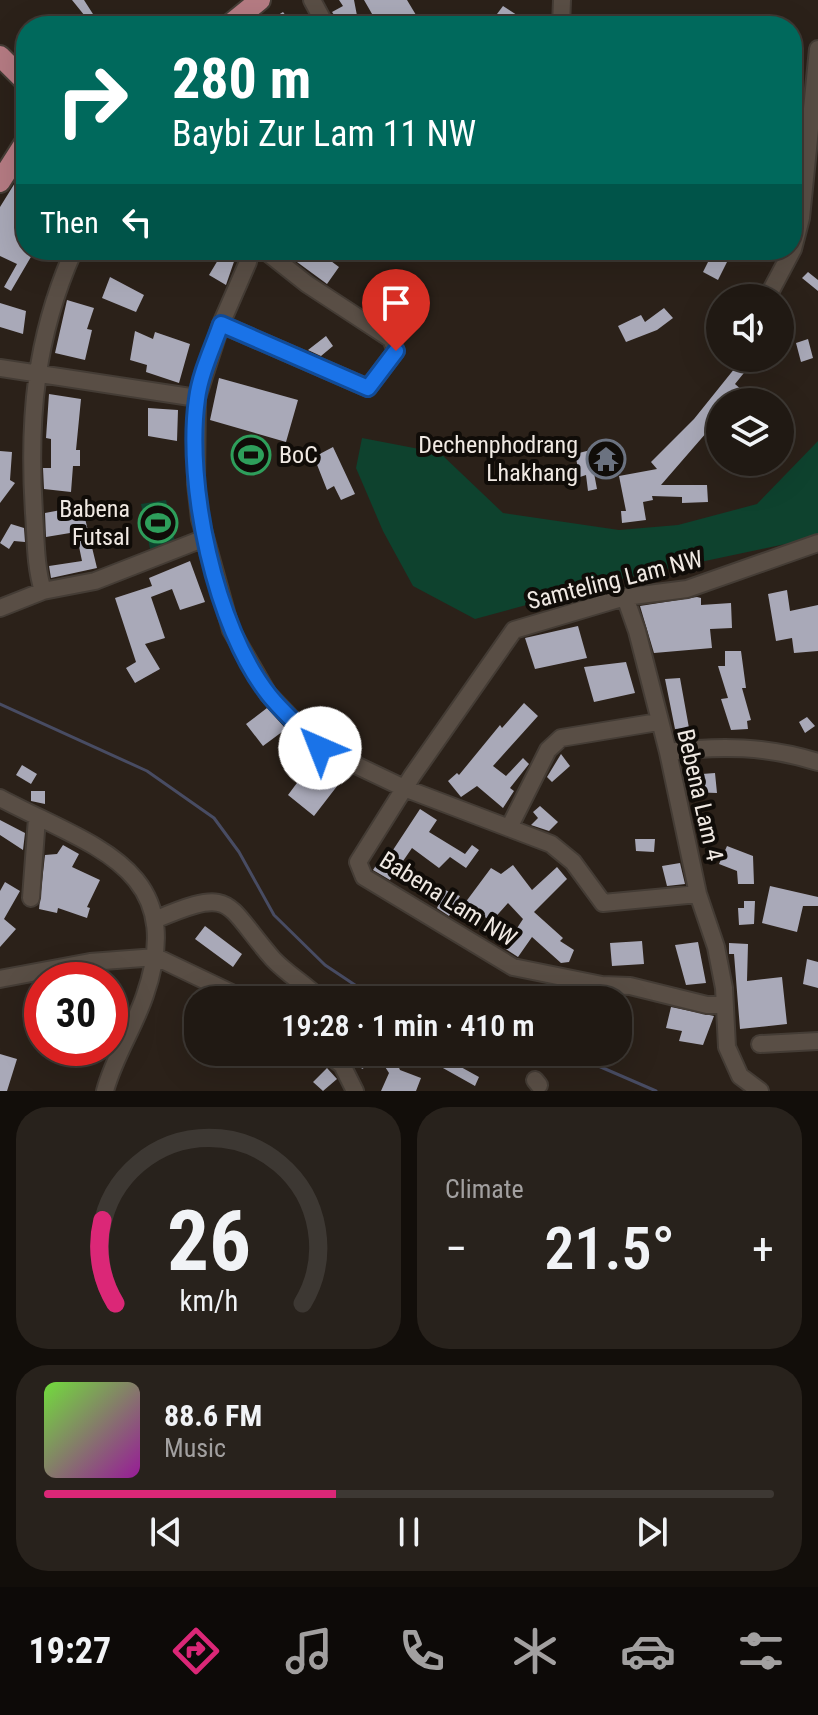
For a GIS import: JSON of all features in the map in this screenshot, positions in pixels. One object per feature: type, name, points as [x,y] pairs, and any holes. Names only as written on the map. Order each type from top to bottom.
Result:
[{"type":"main road","points":[[222,16],[240,0]]},
{"type":"main road","points":[[240,16],[260,0]]},
{"type":"main road","points":[[0,56],[16,72]]},
{"type":"main road","points":[[0,154],[16,137]]},
{"type":"main road","points":[[0,182],[16,157]]},
{"type":"street","points":[[802,208],[818,49]]},
{"type":"street","points":[[43,591],[36,569],[33,505],[36,373],[71,260]]},
{"type":"street","points":[[248,260],[221,324],[197,398],[196,484],[205,538],[231,630],[268,694],[320,748],[404,788],[562,852],[603,903],[698,894]]},
{"type":"street","points":[[221,324],[368,388],[396,351],[391,339],[278,260]]},
{"type":"street","points":[[774,284],[787,260]]},
{"type":"street","points":[[0,368],[197,398]]},
{"type":"street","points":[[0,608],[43,591],[95,581],[205,538]]},
{"type":"street","name":"Samteling Lam NW","points":[[404,788],[514,630],[625,597],[687,589],[818,543]]},
{"type":"street","name":"Bebena Lam 4","points":[[625,597],[637,631],[668,752],[698,894],[716,947],[724,988],[727,1047],[740,1076],[760,1091]]},
{"type":"street","points":[[509,828],[548,750],[561,738],[658,722]]},
{"type":"street","points":[[668,752],[715,747],[766,748],[818,762]]},
{"type":"street","name":"Babena Lam NW","points":[[404,788],[358,862],[364,877],[513,967],[565,975],[602,985],[630,986],[707,1005],[723,1005]]},
{"type":"street","points":[[0,798],[117,860],[143,890],[157,919],[156,957],[139,1011],[105,1091]]},
{"type":"street","points":[[31,898],[37,818]]},
{"type":"street","points":[[157,919],[204,901],[225,903],[254,931],[277,962],[305,986]]},
{"type":"street","points":[[0,979],[90,962],[156,957],[217,986]]},
{"type":"street","points":[[760,1044],[818,1041]]},
{"type":"street","points":[[342,1066],[355,1091]]},
{"type":"green space","points":[[362,438],[440,453],[503,513],[619,530],[678,525],[757,504],[784,476],[794,476],[794,466],[818,441],[818,537],[625,578],[475,619],[413,586],[383,531],[356,468]]},
{"type":"green space","name":"Babena Futsal","points":[[166,500],[175,542],[150,549],[141,504]]},
{"type":"building","points":[[72,0],[84,0],[94,16],[85,16]]},
{"type":"building","points":[[339,0],[354,0],[357,16],[335,16],[332,12],[343,6]]},
{"type":"building","points":[[364,0],[407,0],[416,15],[414,16],[373,16]]},
{"type":"building","points":[[503,6],[518,16],[496,16]]},
{"type":"building","points":[[16,181],[16,260],[29,260],[11,291],[4,287],[17,264],[0,256],[0,207]]},
{"type":"building","points":[[218,260],[235,260],[226,285],[209,275]]},
{"type":"building","points":[[330,260],[339,267],[327,284],[297,262]]},
{"type":"building","points":[[709,260],[728,260],[718,280],[703,272]]},
{"type":"building","points":[[808,272],[818,280],[818,291],[802,278]]},
{"type":"building","points":[[110,277],[144,295],[136,312],[102,298]]},
{"type":"building","points":[[67,300],[94,308],[87,329],[92,330],[85,360],[55,353]]},
{"type":"building","points":[[0,303],[26,311],[23,334],[0,327]]},
{"type":"building","points":[[664,308],[673,318],[657,330],[626,342],[618,326],[641,315],[645,322]]},
{"type":"building","points":[[135,331],[153,339],[155,332],[190,344],[179,383],[146,372],[147,365],[130,360]]},
{"type":"building","points":[[326,336],[333,346],[321,356],[308,350]]},
{"type":"building","points":[[808,339],[813,358],[801,362],[796,343]]},
{"type":"building","points":[[732,372],[745,372],[735,384],[740,388],[719,388]]},
{"type":"building","points":[[219,378],[298,400],[286,442],[210,420]]},
{"type":"building","points":[[49,394],[81,399],[76,450],[80,450],[80,466],[73,466],[71,492],[44,489],[43,468],[51,468],[51,439],[46,438]]},
{"type":"building","points":[[706,404],[706,433],[661,485],[707,485],[708,502],[682,503],[682,497],[652,496],[653,500],[643,502],[646,520],[622,523],[621,511],[626,511],[619,476],[657,469],[651,462]]},
{"type":"building","points":[[148,408],[178,410],[177,441],[148,436]]},
{"type":"building","points":[[614,444],[618,467],[594,473],[597,489],[588,491],[586,475],[580,477],[575,454]]},
{"type":"building","points":[[333,447],[355,494],[341,500],[334,486],[327,490],[314,457]]},
{"type":"building","points":[[0,451],[12,452],[10,480],[15,483],[0,503]]},
{"type":"building","points":[[82,506],[97,568],[51,578],[49,566],[82,561],[76,532],[46,537],[45,513]]},
{"type":"building","points":[[11,524],[24,528],[25,542],[14,541],[9,549],[0,543]]},
{"type":"building","points":[[190,561],[205,602],[180,610],[172,589],[151,597],[165,638],[145,644],[160,669],[135,683],[126,668],[136,662],[115,598],[152,586],[149,578]]},
{"type":"building","points":[[787,590],[790,611],[818,605],[818,651],[794,653],[792,638],[776,641],[768,594]]},
{"type":"building","points":[[701,598],[701,605],[731,603],[732,628],[710,629],[712,648],[654,653],[640,606]]},
{"type":"building","points":[[578,626],[587,658],[535,669],[525,638]]},
{"type":"building","points":[[725,651],[741,651],[746,688],[742,688],[751,720],[747,721],[748,729],[731,730],[721,699],[728,698],[718,666],[725,666]]},
{"type":"building","points":[[626,662],[635,693],[594,702],[584,667]]},
{"type":"building","points":[[680,678],[689,728],[675,729],[665,679]]},
{"type":"building","points":[[524,703],[538,716],[493,766],[506,776],[523,758],[529,764],[510,788],[514,791],[503,808],[477,786],[461,797],[448,781],[457,773],[459,775],[500,725],[502,728]]},
{"type":"building","points":[[267,708],[286,729],[263,746],[246,724]]},
{"type":"building","points":[[807,717],[815,726],[805,733],[799,722]]},
{"type":"building","points":[[561,754],[570,766],[552,782],[547,777]]},
{"type":"building","points":[[314,760],[341,781],[314,816],[288,795]]},
{"type":"building","points":[[22,765],[37,774],[31,784],[16,775]]},
{"type":"building","points":[[715,773],[717,793],[689,792],[689,775]]},
{"type":"building","points":[[31,791],[45,791],[45,804],[31,801]]},
{"type":"building","points":[[540,806],[558,822],[549,831],[531,825],[538,818],[533,812]]},
{"type":"building","points":[[420,809],[437,820],[429,832],[465,854],[472,845],[479,850],[466,868],[450,857],[439,868],[412,848],[390,880],[373,870],[388,847],[393,850]]},
{"type":"building","points":[[0,820],[25,833],[23,850],[0,835]]},
{"type":"building","points":[[635,839],[655,839],[654,852],[636,851]]},
{"type":"building","points":[[63,845],[79,854],[72,867],[100,880],[87,907],[90,908],[87,918],[58,908],[57,913],[39,909],[45,855],[57,854]]},
{"type":"building","points":[[727,846],[753,856],[754,884],[738,884],[737,871],[719,864]]},
{"type":"building","points":[[680,863],[685,884],[667,886],[662,866]]},
{"type":"building","points":[[513,865],[532,890],[557,867],[567,879],[534,912],[563,938],[560,941],[574,950],[569,962],[561,963],[532,937],[518,957],[504,948],[523,919],[508,903],[491,922],[485,917],[482,921],[462,907],[491,868],[501,874]]},
{"type":"building","points":[[5,882],[20,891],[4,919],[16,929],[0,947],[0,891]]},
{"type":"building","points":[[770,886],[818,897],[818,906],[803,906],[797,932],[762,923]]},
{"type":"building","points":[[445,890],[460,896],[449,916],[437,908]]},
{"type":"building","points":[[744,901],[755,901],[754,924],[739,925],[738,908],[744,908]]},
{"type":"building","points":[[205,926],[242,954],[233,967],[195,939]]},
{"type":"building","points":[[642,941],[644,964],[612,966],[610,943]]},
{"type":"building","points":[[698,942],[706,983],[686,985],[675,945]]},
{"type":"building","points":[[729,943],[748,944],[747,981],[782,977],[787,1024],[740,1029],[734,954],[729,954]]},
{"type":"building","points":[[807,959],[818,962],[818,988],[803,984]]},
{"type":"building","points":[[671,1007],[714,1016],[703,1045],[679,1041],[682,1031],[666,1028]]},
{"type":"building","points":[[0,1054],[17,1059],[7,1091],[0,1091]]},
{"type":"building","points":[[384,1066],[398,1066],[400,1070],[421,1078],[416,1091],[381,1091],[389,1073]]},
{"type":"building","points":[[439,1066],[459,1066],[479,1077],[475,1086]]},
{"type":"building","points":[[327,1068],[337,1079],[323,1091],[313,1082]]},
{"type":"waterway","points":[[0,704],[147,771],[214,818],[239,852],[274,915],[325,965],[356,986]]},
{"type":"waterway","points":[[598,1066],[656,1091]]},
{"type":"place","name":"BoC","points":[[251,455]]},
{"type":"place","name":"Dechenphodrang Lhakhang","points":[[606,459]]},
{"type":"place","name":"Babena Futsal","points":[[158,523]]},
{"type":"route","points":[[320,748],[268,694],[231,630],[200,519],[196,484],[197,398],[221,324],[357,386],[368,388],[396,351]]}]
